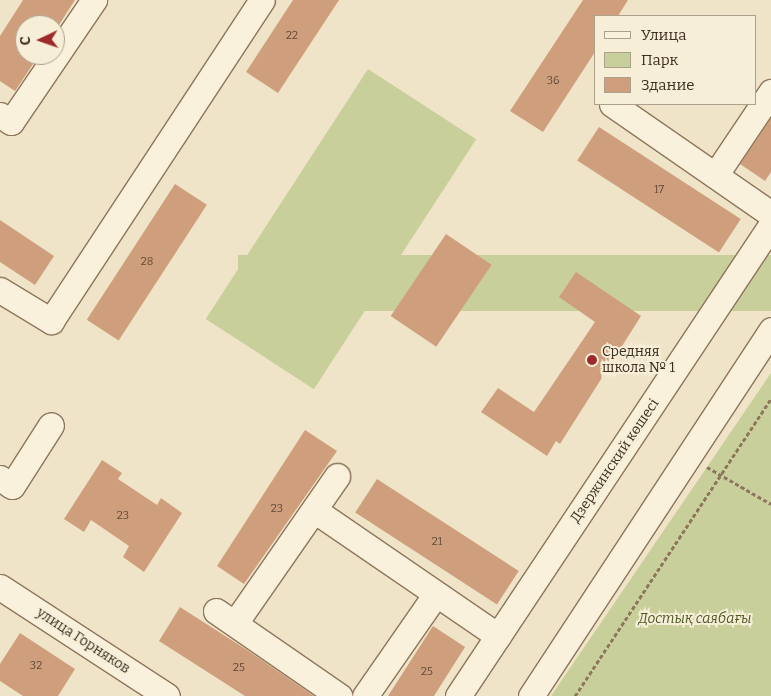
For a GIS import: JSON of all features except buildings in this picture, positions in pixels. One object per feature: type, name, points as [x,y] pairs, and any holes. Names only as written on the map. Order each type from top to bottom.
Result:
[{"type":"street","points":[[0,115],[11,122],[94,0]]},
{"type":"street","points":[[0,290],[51,321],[262,0]]},
{"type":"street","points":[[716,174],[771,92]]},
{"type":"street","points":[[613,105],[716,174],[771,214]]},
{"type":"street","name":"Дзержинский көшесі","points":[[458,696],[771,226]]},
{"type":"street","points":[[531,696],[771,330]]},
{"type":"street","points":[[0,478],[12,486],[51,425]]},
{"type":"street","points":[[337,476],[314,510],[226,617],[339,696]]},
{"type":"street","points":[[314,510],[498,636]]},
{"type":"street","name":"улица Горняков","points":[[0,587],[166,696]]},
{"type":"street","points":[[365,696],[436,594]]},
{"type":"path","points":[[575,696],[722,476],[771,399]]},
{"type":"path","points":[[688,456],[771,504]]},
{"type":"green space","points":[[368,69],[476,139],[314,389],[206,319]]},
{"type":"green space","points":[[238,255],[771,255],[771,311],[238,311]]},
{"type":"green space","name":"Достық саябағы","points":[[771,373],[771,696],[551,696]]},
{"type":"place","name":"Средняя школа № 1","points":[[592,360]]}]
